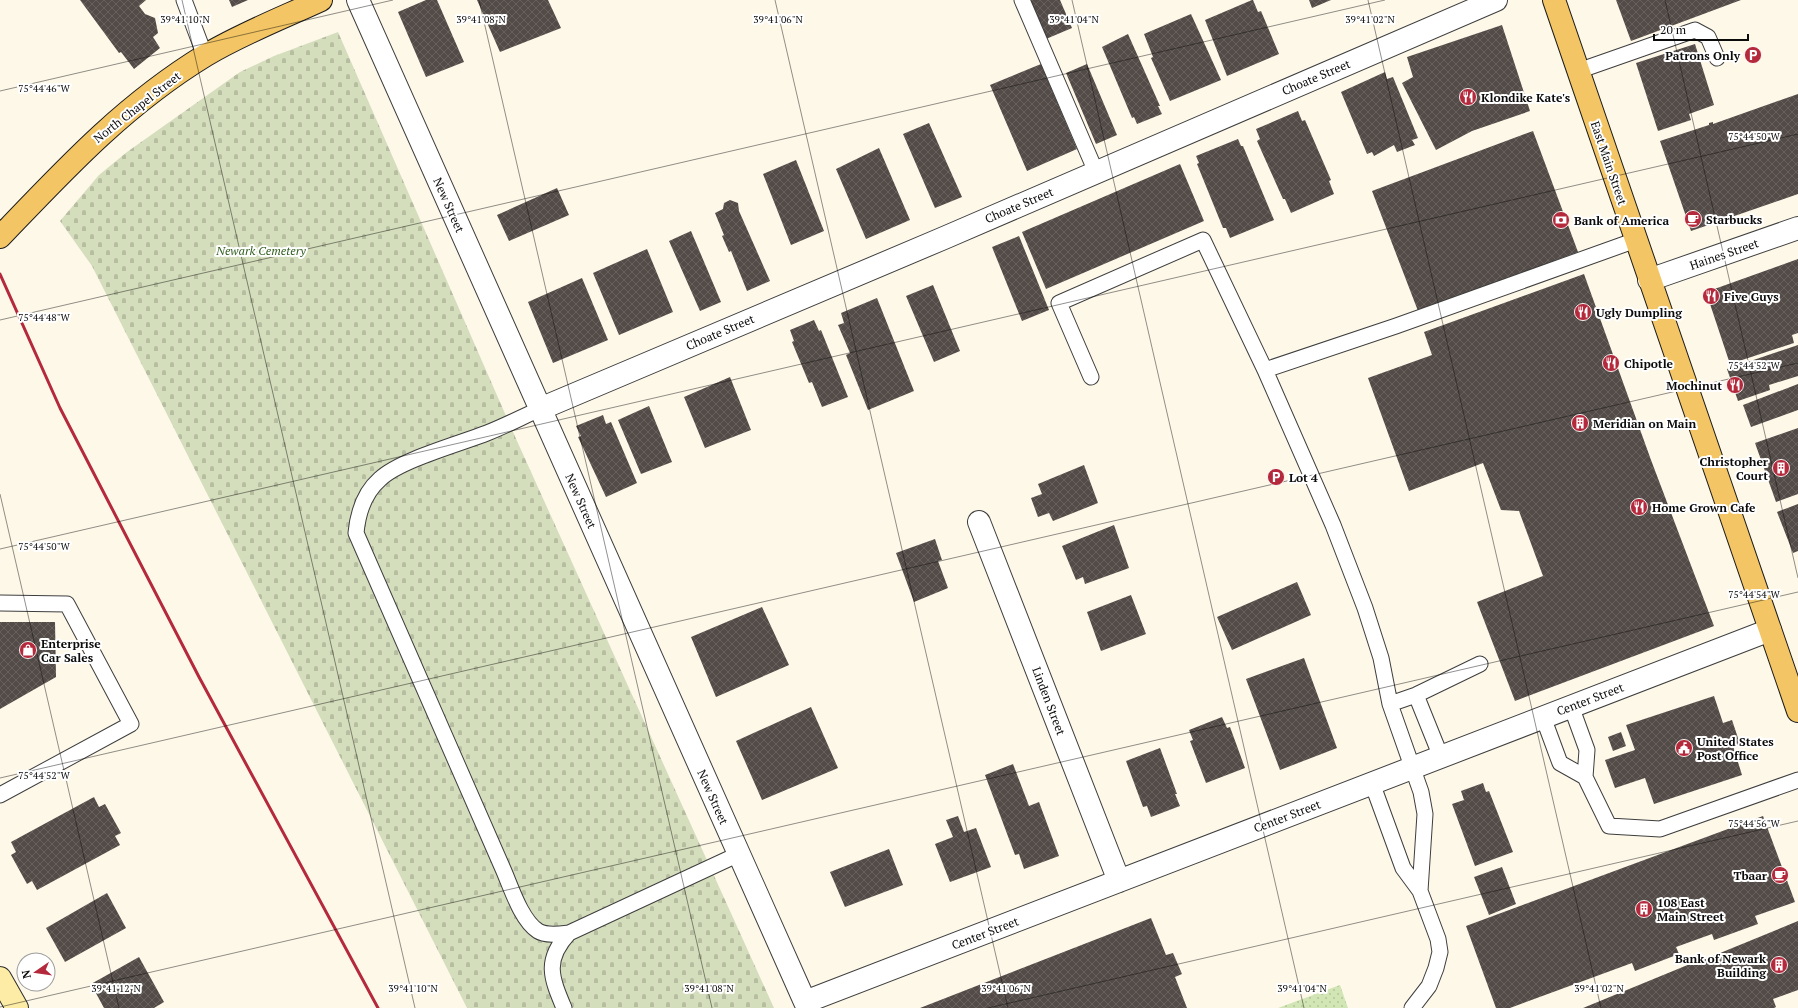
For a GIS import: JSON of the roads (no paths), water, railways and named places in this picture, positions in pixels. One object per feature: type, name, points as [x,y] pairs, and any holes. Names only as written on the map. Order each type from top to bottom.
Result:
[{"type":"main road","name":"North Chapel Street","points":[[0,237],[83,150],[156,89],[205,56],[235,39],[321,0]]},
{"type":"main road","name":"East Main Street","points":[[1554,0],[1798,711]]},
{"type":"main road","points":[[0,978],[16,1008]]},
{"type":"street","name":"New Street","points":[[358,0],[806,1005]]},
{"type":"street","name":"Choate Street","points":[[540,408],[1496,0]]},
{"type":"street","name":"Haines Street","points":[[1649,280],[1798,228]]},
{"type":"street","name":"Linden Street","points":[[978,522],[1119,881]]},
{"type":"street","name":"Center Street","points":[[806,1005],[1119,881],[1770,630]]},
{"type":"lane","points":[[184,0],[205,56]]},
{"type":"lane","points":[[1022,0],[1096,172]]},
{"type":"lane","points":[[1578,71],[1695,30],[1708,37],[1717,58]]},
{"type":"lane","points":[[1091,377],[1059,303],[1203,240],[1265,370],[1313,476],[1360,594],[1381,658],[1390,704],[1421,792],[1425,814],[1420,891]]},
{"type":"lane","points":[[1265,370],[1396,326],[1636,240]]},
{"type":"lane","points":[[540,408],[489,432],[400,466],[380,478],[366,496],[357,515],[356,533],[525,917],[538,932],[554,934],[569,933],[739,854]]},
{"type":"lane","points":[[0,604],[67,604],[131,724],[0,795]]},
{"type":"lane","points":[[1390,704],[1416,695],[1480,664]]},
{"type":"lane","points":[[1416,695],[1441,757]]},
{"type":"lane","points":[[1571,706],[1587,750],[1585,777],[1609,826],[1660,829],[1798,780]]},
{"type":"lane","points":[[1543,717],[1560,763],[1585,777]]},
{"type":"lane","points":[[1372,783],[1403,868],[1420,891],[1438,939],[1440,952],[1436,968],[1429,986],[1412,1008]]},
{"type":"lane","points":[[564,1008],[554,984],[552,966],[557,946],[569,933]]},
{"type":"railway","points":[[0,274],[60,408],[199,677],[378,1008]]},
{"type":"place","name":"Patrons Only","points":[[1753,55]]},
{"type":"place","name":"Klondike Kate's","points":[[1468,97]]},
{"type":"place","name":"Starbucks","points":[[1693,219]]},
{"type":"place","name":"Bank of America","points":[[1561,220]]},
{"type":"place","name":"Five Guys","points":[[1711,296]]},
{"type":"place","name":"Ugly Dumpling","points":[[1583,312]]},
{"type":"place","name":"Chipotle","points":[[1611,363]]},
{"type":"place","name":"Mochinut","points":[[1735,385]]},
{"type":"place","name":"Meridian on Main","points":[[1580,423]]},
{"type":"place","name":"Christopher Court","points":[[1781,468]]},
{"type":"place","name":"Lot 4","points":[[1276,477]]},
{"type":"place","name":"Home Grown Cafe","points":[[1639,507]]},
{"type":"place","name":"Enterprise Car Sales","points":[[28,650]]},
{"type":"place","name":"United States Post Office","points":[[1684,748]]},
{"type":"place","name":"Tbaar","points":[[1780,875]]},
{"type":"place","name":"108 East Main Street","points":[[1644,909]]},
{"type":"place","name":"Bank of Newark Building","points":[[1779,965]]},
{"type":"park label","name":"Newark Cemetery","points":[[261,250]]}]
